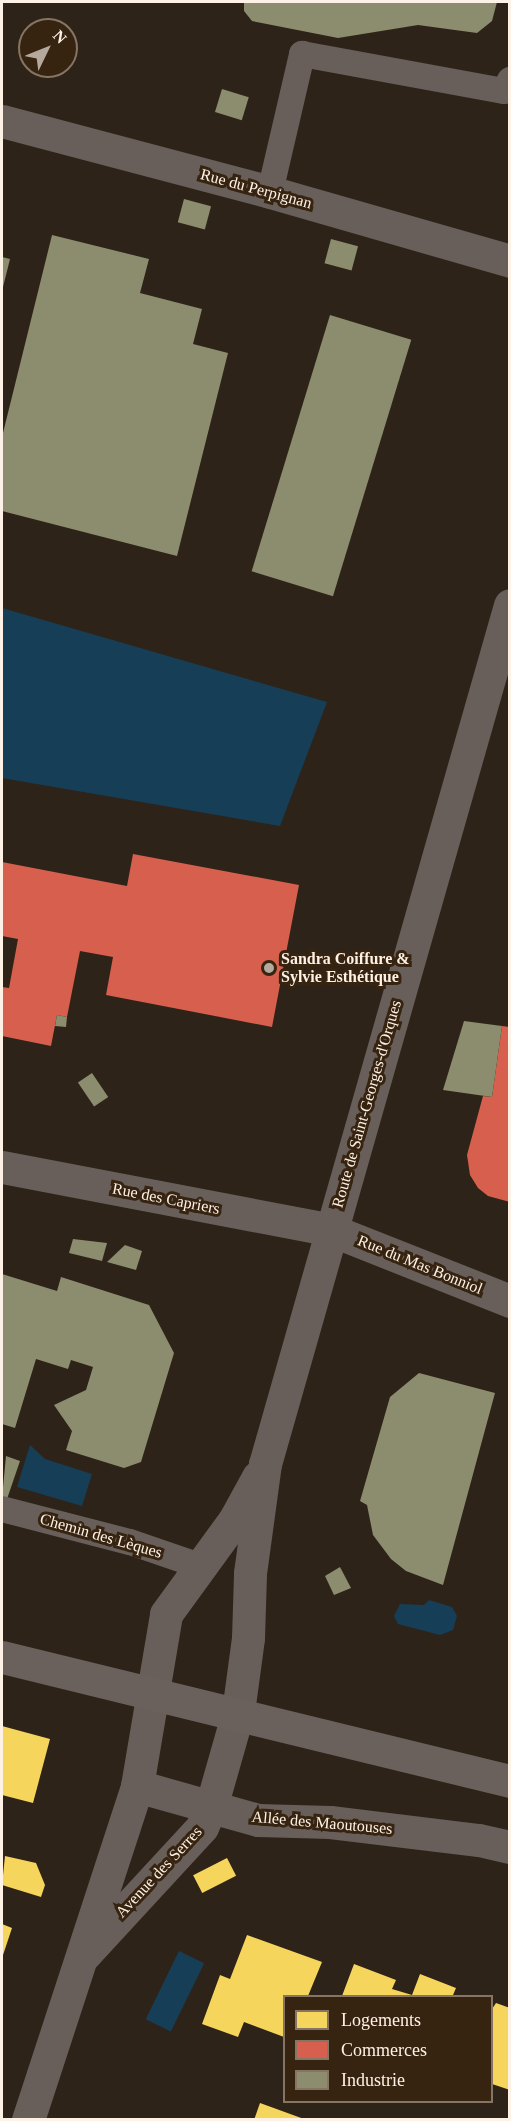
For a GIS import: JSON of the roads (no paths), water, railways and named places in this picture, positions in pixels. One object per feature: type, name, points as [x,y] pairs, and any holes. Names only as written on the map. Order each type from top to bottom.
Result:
[{"type":"main road","points":[[2,1657],[238,1712],[510,1781]]},
{"type":"street","name":"Rue du Perpignan","points":[[2,121],[270,192],[510,261]]},
{"type":"street","name":"Route de Saint-Georges-d'Orques","points":[[238,1712],[248,1638],[250,1573],[265,1464],[510,605]]},
{"type":"street","name":"Rue des Capriers","points":[[2,1167],[331,1230]]},
{"type":"street","name":"Rue du Mas Bonniol","points":[[331,1230],[510,1301]]},
{"type":"street","name":"Route de Saint-Georges-d'Orques","points":[[152,1692],[166,1614],[235,1519],[265,1464]]},
{"type":"street","name":"Avenue des Serres","points":[[28,2120],[84,1955],[136,1786],[152,1692]]},
{"type":"street","name":"Avenue des Serres","points":[[84,1955],[202,1827],[211,1807],[238,1712]]},
{"type":"street","name":"Allée des Maoutouses","points":[[136,1786],[258,1820],[330,1822],[478,1840],[510,1847]]},
{"type":"lane","points":[[270,192],[302,54],[504,91],[510,80]]},
{"type":"lane","name":"Chemin des Lèques","points":[[2,1509],[120,1539],[200,1566]]},
{"type":"water","points":[[2,608],[327,702],[280,826],[2,778]]},
{"type":"water","points":[[30,1445],[45,1459],[92,1474],[82,1506],[17,1487]]},
{"type":"water","points":[[429,1600],[452,1607],[457,1616],[453,1630],[440,1635],[398,1624],[394,1616],[400,1604],[424,1605]]},
{"type":"water","points":[[179,1951],[204,1963],[171,2032],[146,2019]]},
{"type":"place","name":"Sandra Coiffure & Sylvie Esthétique","points":[[269,968]]}]
